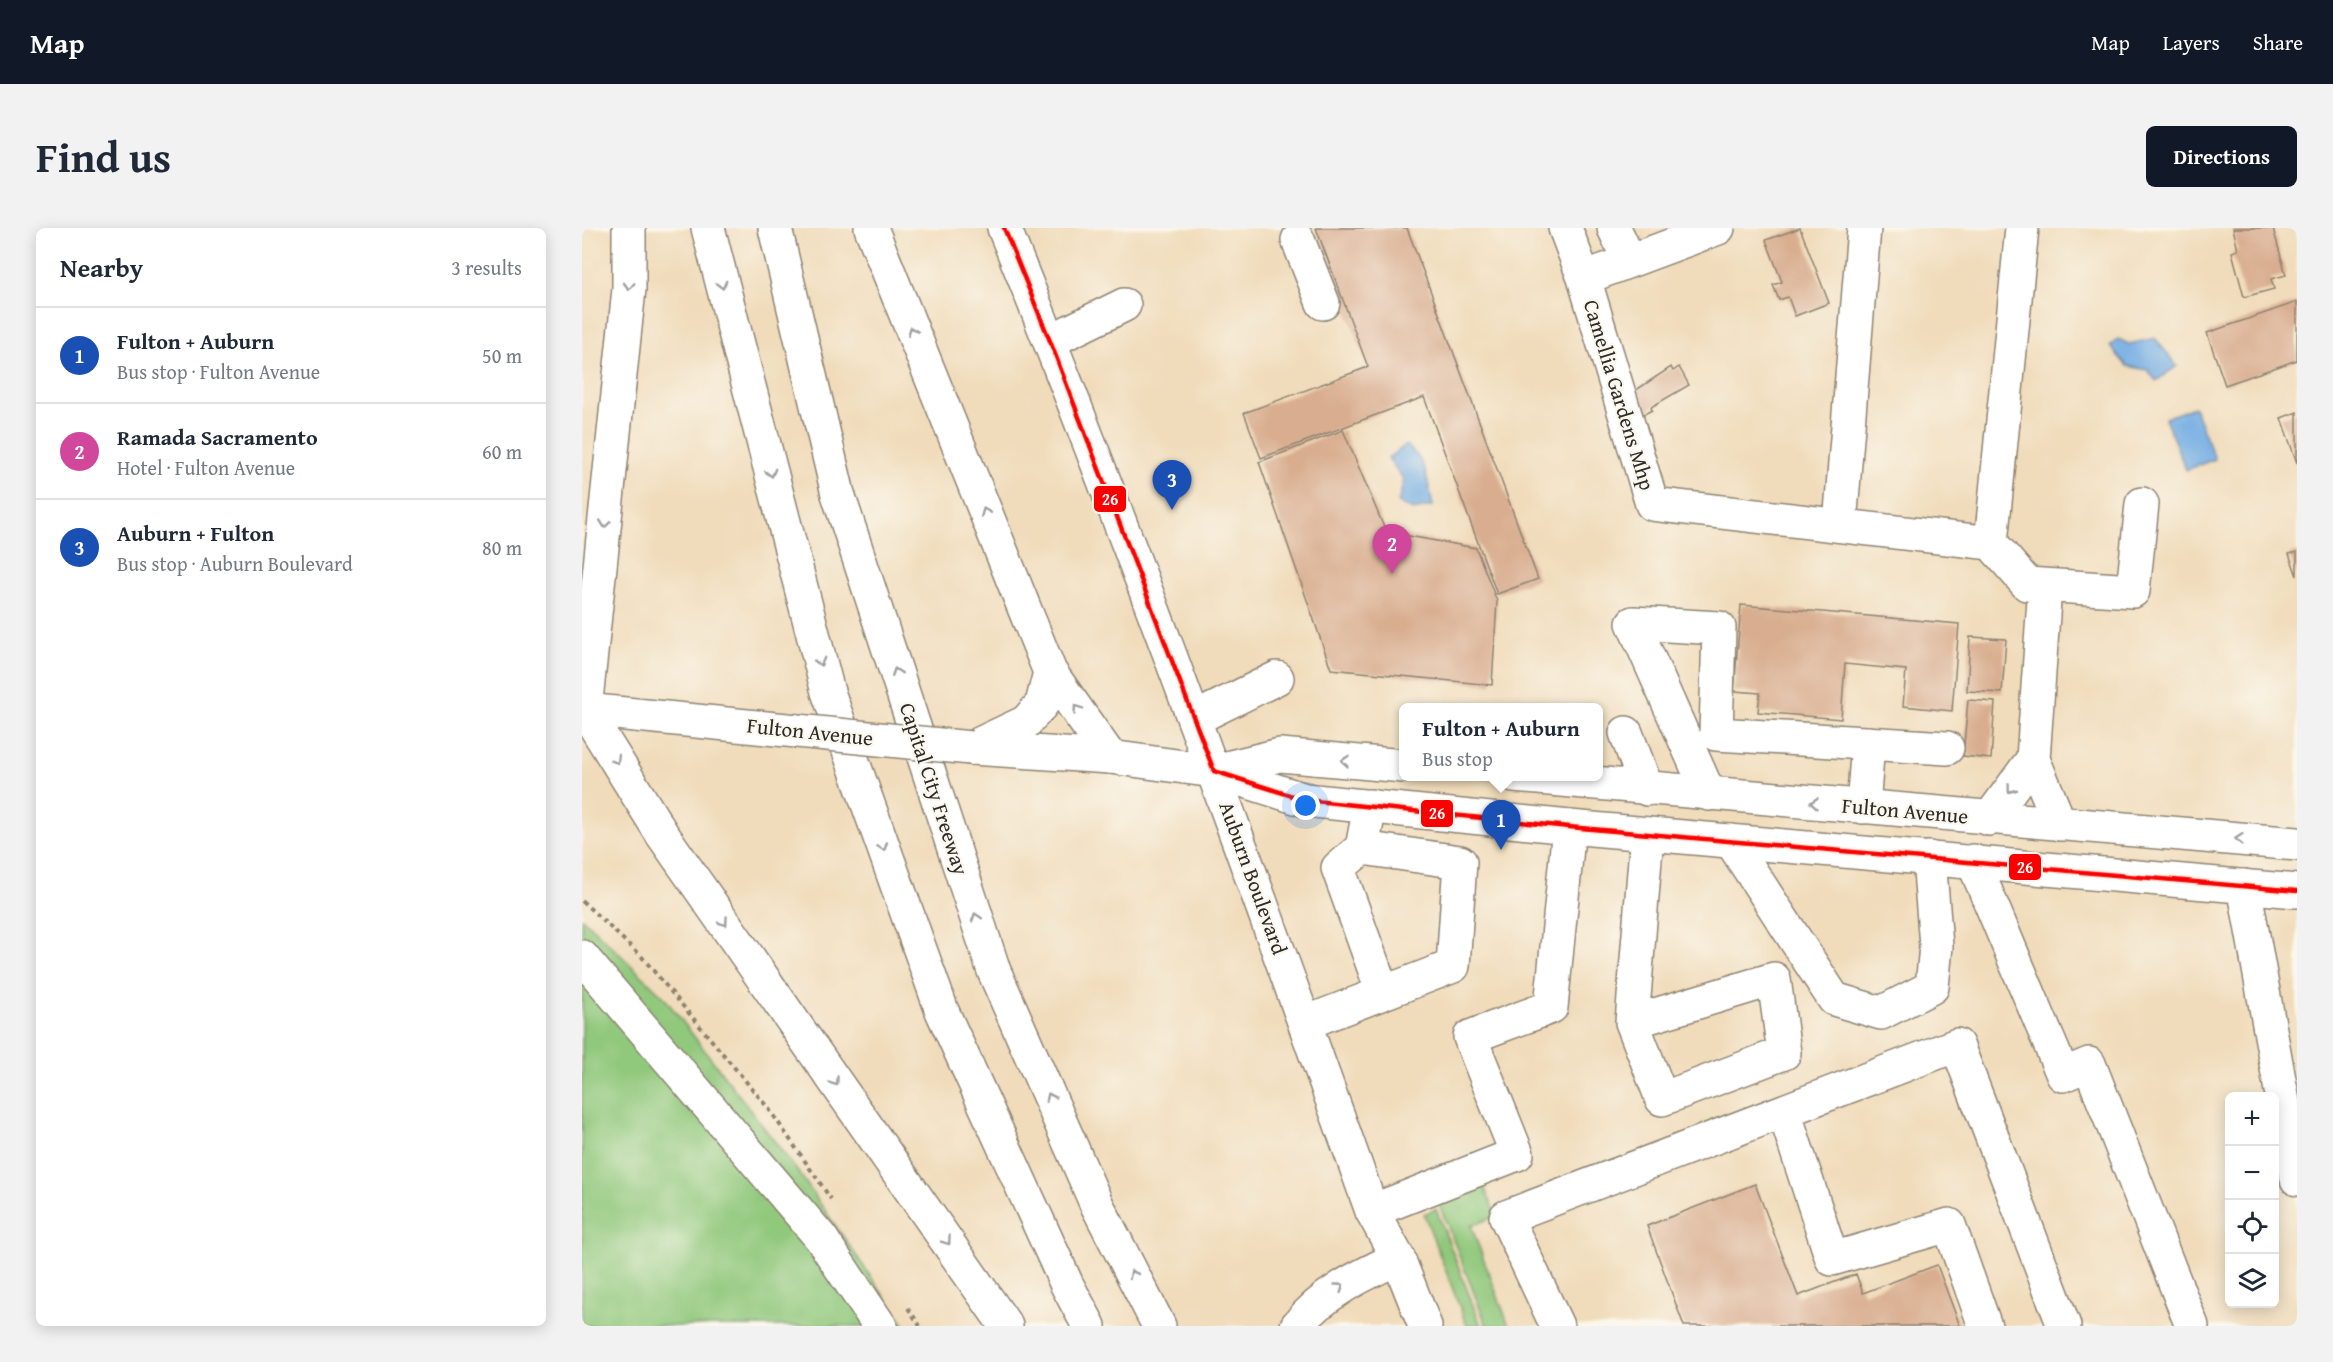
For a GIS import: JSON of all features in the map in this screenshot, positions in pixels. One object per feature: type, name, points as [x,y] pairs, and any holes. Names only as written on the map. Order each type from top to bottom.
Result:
[{"type":"main road","points":[[629,228],[629,289],[583,709],[662,834],[1006,1326]]},
{"type":"main road","points":[[708,228],[828,692],[942,1011],[1067,1286],[1089,1326]]},
{"type":"main road","name":"Capital City Freeway","points":[[775,228],[838,494],[994,971],[1096,1203],[1159,1326]]},
{"type":"main road","points":[[872,228],[1050,672],[1110,757]]},
{"type":"main road","name":"Auburn Boulevard","points":[[1004,228],[1050,341],[1214,771],[1372,1211],[1398,1258],[1425,1326]]},
{"type":"main road","name":"Camellia Gardens Mhp","points":[[1565,228],[1584,278],[1652,504],[1991,543]]},
{"type":"main road","points":[[1614,228],[1629,261]]},
{"type":"main road","name":"Camellia Gardens Mhp","points":[[1584,278],[1718,228]]},
{"type":"main road","points":[[1839,525],[1864,228]]},
{"type":"main road","points":[[2022,228],[1991,543],[2027,584],[2133,591],[2142,504]]},
{"type":"main road","points":[[1298,240],[1323,303]]},
{"type":"main road","points":[[1050,341],[1124,305]]},
{"type":"main road","points":[[2045,586],[2033,759],[2061,824]]},
{"type":"main road","points":[[1709,794],[1633,622],[1719,628],[1716,734],[1947,748]]},
{"type":"main road","points":[[971,748],[1026,722],[1042,704],[1050,672]]},
{"type":"main road","points":[[1194,719],[1277,678]]},
{"type":"main road","name":"Fulton Avenue","points":[[583,709],[971,748],[1110,757],[1214,771],[1305,800],[1569,827],[2297,891]]},
{"type":"main road","points":[[1626,733],[1647,789]]},
{"type":"main road","points":[[1863,807],[1868,743]]},
{"type":"main road","name":"Fulton Avenue","points":[[1214,771],[1280,755],[1399,766]]},
{"type":"main road","points":[[1989,819],[2033,759]]},
{"type":"main road","name":"Fulton Avenue","points":[[1558,781],[2297,844]]},
{"type":"main road","points":[[1370,806],[1362,848],[1338,868],[1383,993]]},
{"type":"main road","points":[[1372,1211],[1517,1154],[1470,1037],[1551,1007],[1569,827]]},
{"type":"main road","points":[[1632,1022],[1774,979],[1784,1053],[1662,1099],[1632,1022],[1647,834]]},
{"type":"main road","points":[[1731,841],[1834,999],[1881,1013],[1932,987],[1936,946],[1929,858]]},
{"type":"main road","points":[[1305,1023],[1453,966],[1460,862],[1362,848]]},
{"type":"main road","points":[[1973,861],[2063,1075],[2089,1064],[2192,1326]]},
{"type":"main road","points":[[2244,886],[2297,1179]]},
{"type":"main road","points":[[582,957],[822,1238],[880,1326]]},
{"type":"main road","points":[[1557,1326],[1506,1217],[1957,1045],[2064,1326]]},
{"type":"main road","points":[[1784,1111],[1832,1259],[1949,1225],[1985,1326]]},
{"type":"main road","points":[[1297,1326],[1306,1315],[1344,1283],[1398,1258]]},
{"type":"path","points":[[582,901],[642,957],[769,1109],[837,1208]]},
{"type":"path","points":[[906,1306],[920,1326]]},
{"type":"green space","points":[[582,918],[663,996],[801,1176],[905,1326],[582,1326]]},
{"type":"green space","points":[[1484,1186],[1496,1216],[1471,1226],[1509,1326],[1487,1326],[1439,1204]]},
{"type":"green space","points":[[1436,1209],[1481,1326],[1467,1326],[1424,1214]]},
{"type":"water","points":[[2155,338],[2177,366],[2156,381],[2148,370],[2127,366],[2110,346],[2118,339],[2129,344]]},
{"type":"water","points":[[2194,407],[2215,459],[2186,470],[2165,418]]},
{"type":"water","points":[[1406,445],[1423,465],[1433,506],[1413,510],[1398,503],[1404,480],[1388,458]]},
{"type":"building","points":[[1316,228],[1407,228],[1538,579],[1497,594],[1424,397],[1261,458],[1244,413],[1368,367]]},
{"type":"building","points":[[1800,228],[1829,303],[1795,316],[1788,297],[1779,300],[1773,285],[1782,282],[1766,240]]},
{"type":"building","points":[[2233,228],[2273,228],[2286,275],[2271,279],[2274,289],[2244,297],[2232,252],[2238,250]]},
{"type":"building","points":[[2297,302],[2297,360],[2225,385],[2207,333]]},
{"type":"building","points":[[1671,367],[1673,371],[1679,367],[1689,385],[1651,407],[1652,410],[1642,415],[1630,394]]},
{"type":"building","points":[[2297,412],[2297,463],[2281,418]]},
{"type":"building","points":[[1343,430],[1386,532],[1476,548],[1497,601],[1492,685],[1331,669],[1259,462]]},
{"type":"building","points":[[2297,552],[2297,576],[2289,554]]},
{"type":"building","points":[[1741,605],[1959,624],[1952,711],[1903,706],[1906,670],[1845,664],[1841,719],[1758,712],[1760,693],[1734,691]]},
{"type":"building","points":[[1970,637],[2006,639],[2002,693],[1967,691]]},
{"type":"building","points":[[1968,700],[1995,702],[1991,759],[1963,756]]},
{"type":"building","points":[[1755,1184],[1798,1296],[1856,1274],[1863,1293],[1937,1265],[1960,1326],[1684,1326],[1647,1226]]},
{"type":"transit line","name":"26","points":[[1004,228],[1050,341],[1214,771]]},
{"type":"transit line","name":"26","points":[[1214,771],[1305,800],[1569,827],[2297,891]]},
{"type":"place","name":"Auburn + Fulton","points":[[1172,510]]},
{"type":"place","name":"Ramada Sacramento","points":[[1392,574]]},
{"type":"place","name":"Fulton + Auburn","points":[[1501,850]]}]
